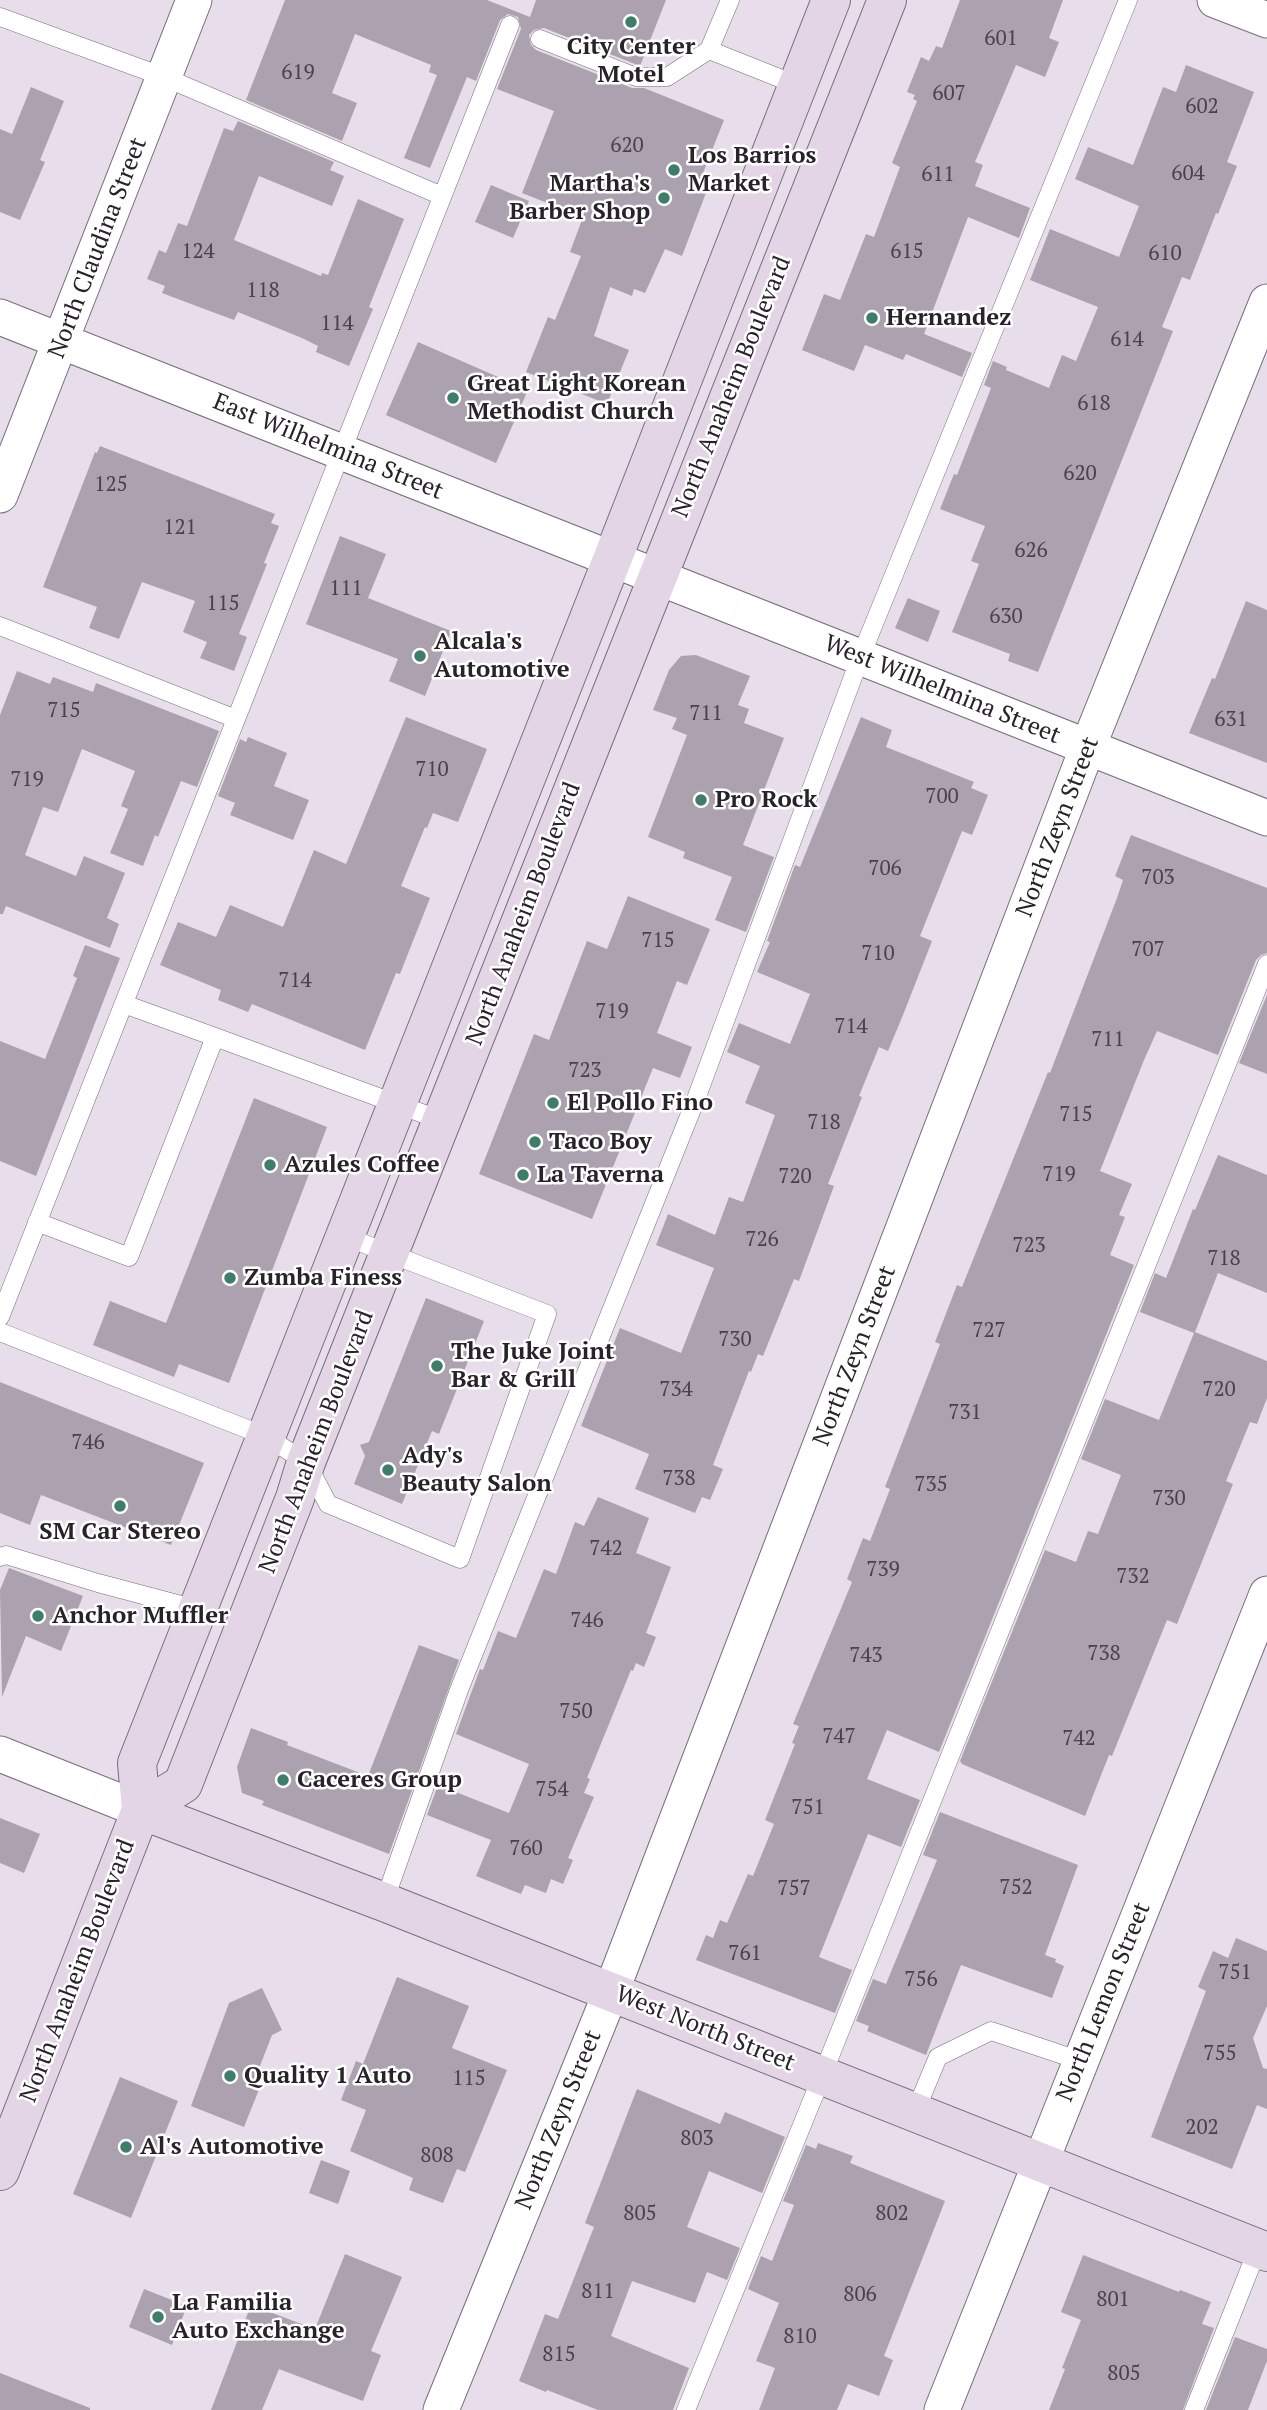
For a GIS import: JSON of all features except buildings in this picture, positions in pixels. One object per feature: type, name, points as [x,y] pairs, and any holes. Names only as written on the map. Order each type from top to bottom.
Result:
[{"type":"main road","name":"North Anaheim Boulevard","points":[[0,2171],[141,1810],[137,1763],[831,0]]},
{"type":"main road","name":"North Anaheim Boulevard","points":[[141,1810],[183,1784],[295,1498],[306,1462],[391,1254],[656,577],[887,0]]},
{"type":"main road","name":"West North Street","points":[[141,1810],[384,1902],[1262,2250]]},
{"type":"street","name":"North Claudina Street","points":[[0,495],[194,0]]},
{"type":"street","points":[[1215,0],[1267,20]]},
{"type":"street","name":"North Zeyn Street","points":[[442,2410],[611,1992],[1087,749],[1267,302]]},
{"type":"street","name":"East Wilhelmina Street","points":[[0,317],[656,577]]},
{"type":"street","name":"West Wilhelmina Street","points":[[656,577],[1267,818]]},
{"type":"street","name":"North Lemon Street","points":[[942,2410],[1267,1594]]},
{"type":"street","points":[[0,1754],[141,1810]]},
{"type":"lane","points":[[540,39],[636,77],[667,77],[709,50],[730,0]]},
{"type":"lane","points":[[384,1902],[459,1690],[696,1099],[860,657],[1128,0]]},
{"type":"lane","points":[[0,17],[164,77],[442,197]]},
{"type":"lane","points":[[0,1317],[510,25]]},
{"type":"lane","points":[[709,50],[797,85]]},
{"type":"lane","points":[[0,626],[236,719]]},
{"type":"lane","points":[[686,2410],[1267,964]]},
{"type":"lane","points":[[124,1004],[443,1121]]},
{"type":"lane","points":[[37,1222],[129,1257],[215,1037]]},
{"type":"lane","points":[[0,1332],[265,1436],[306,1462],[328,1504],[460,1559],[547,1314],[344,1236]]},
{"type":"lane","points":[[0,1557],[6,1555],[196,1609]]},
{"type":"lane","points":[[915,2112],[938,2057],[991,2031],[1081,2061]]},
{"type":"lane","points":[[1194,2410],[1262,2250]]},
{"type":"place","name":"City Center Motel","points":[[631,22]]},
{"type":"place","name":"Los Barrios Market","points":[[674,170]]},
{"type":"place","name":"Martha's Barber Shop","points":[[664,198]]},
{"type":"place","name":"Hernandez","points":[[872,318]]},
{"type":"place","name":"Great Light Korean Methodist Church","points":[[453,398]]},
{"type":"place","name":"Alcala's Automotive","points":[[420,656]]},
{"type":"place","name":"Pro Rock","points":[[701,800]]},
{"type":"place","name":"El Pollo Fino","points":[[553,1103]]},
{"type":"place","name":"Taco Boy","points":[[535,1142]]},
{"type":"place","name":"Azules Coffee","points":[[270,1165]]},
{"type":"place","name":"La Taverna","points":[[523,1175]]},
{"type":"place","name":"Zumba Finess","points":[[230,1278]]},
{"type":"place","name":"The Juke Joint Bar & Grill","points":[[437,1366]]},
{"type":"place","name":"Ady's Beauty Salon","points":[[388,1470]]},
{"type":"place","name":"SM Car Stereo","points":[[120,1506]]},
{"type":"place","name":"Anchor Muffler","points":[[38,1616]]},
{"type":"place","name":"Caceres Group","points":[[283,1780]]},
{"type":"place","name":"Quality 1 Auto","points":[[230,2076]]},
{"type":"place","name":"Al's Automotive","points":[[126,2147]]},
{"type":"place","name":"La Familia Auto Exchange","points":[[158,2317]]}]
